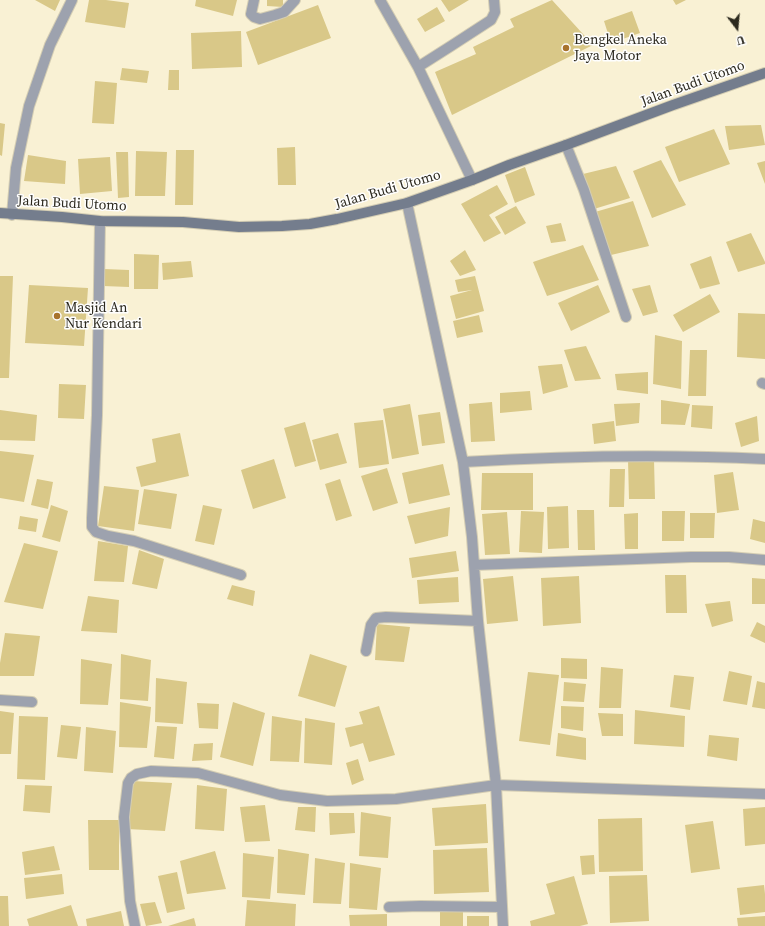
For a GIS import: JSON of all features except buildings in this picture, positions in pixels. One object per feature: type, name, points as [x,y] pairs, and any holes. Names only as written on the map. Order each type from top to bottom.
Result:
[{"type":"main road","name":"Jalan Budi Utomo","points":[[0,213],[100,221],[184,222],[239,227],[282,226],[337,220],[407,203],[673,105],[765,73]]},
{"type":"street","points":[[12,214],[16,168],[30,106],[50,46],[72,0]]},
{"type":"street","points":[[254,0],[251,14],[260,19],[284,12],[295,0]]},
{"type":"street","points":[[380,0],[418,67],[472,180]]},
{"type":"street","points":[[418,67],[491,20],[495,12],[494,0]]},
{"type":"street","points":[[566,145],[584,190],[626,317]]},
{"type":"street","points":[[407,203],[463,462],[472,537],[478,621],[496,785],[503,926]]},
{"type":"street","points":[[100,221],[98,415],[92,526],[96,532],[108,536],[134,541],[241,575]]},
{"type":"street","points":[[463,462],[623,456],[765,459]]},
{"type":"street","points":[[474,565],[691,557],[728,557],[765,560]]},
{"type":"street","points":[[366,651],[371,625],[376,618],[386,617],[478,621]]},
{"type":"street","points":[[0,700],[32,702]]},
{"type":"street","points":[[135,926],[130,901],[124,817],[128,783],[131,778],[137,774],[151,771],[198,773],[280,795],[327,801],[396,799],[496,785],[765,794]]},
{"type":"street","points":[[389,907],[502,907]]},
{"type":"place","name":"Bengkel Aneka Jaya Motor","points":[[566,48]]},
{"type":"place","name":"Masjid An Nur Kendari","points":[[57,316]]}]
